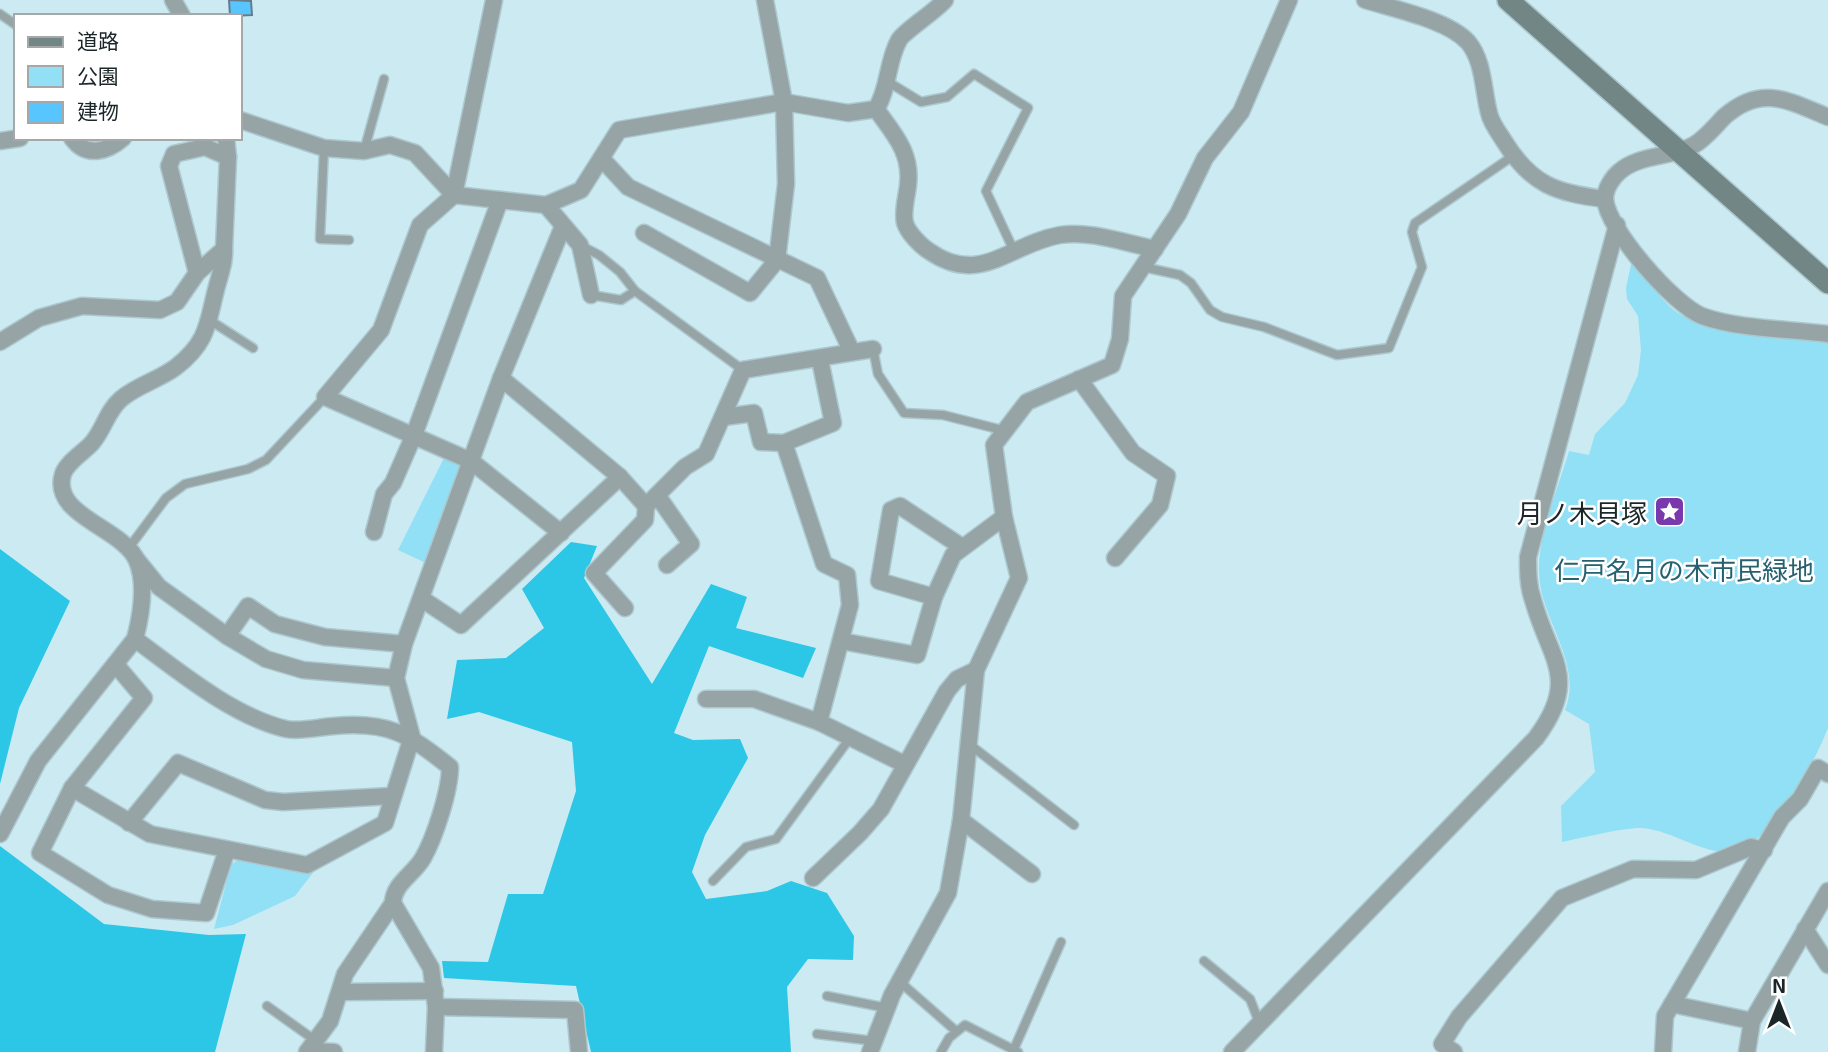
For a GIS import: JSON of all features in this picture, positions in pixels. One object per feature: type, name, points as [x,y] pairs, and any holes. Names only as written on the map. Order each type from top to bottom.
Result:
[{"type":"street","points":[[494,0],[454,195],[420,225],[381,330],[326,397],[471,461],[561,533]]},
{"type":"street","points":[[644,233],[750,293],[777,260],[786,184],[784,102],[765,0]]},
{"type":"street","points":[[242,122],[324,148],[364,151],[390,145],[415,153],[454,195],[546,205],[581,190],[619,130],[784,102],[848,113],[876,109],[882,100],[885,80],[899,38],[933,15],[946,0]]},
{"type":"street","points":[[872,1046],[887,1008],[948,893],[961,820],[976,670],[1019,578],[1004,517],[994,460],[994,444],[1002,430],[1027,402],[1112,365],[1120,339],[1123,296],[1178,214],[1205,158],[1241,112],[1289,0]]},
{"type":"street","points":[[1365,0],[1447,27],[1470,44],[1477,58],[1489,117],[1524,170],[1550,187],[1573,195],[1605,199]]},
{"type":"street","points":[[1508,0],[1828,283]]},
{"type":"street","points":[[1828,117],[1783,98],[1764,97],[1745,101],[1695,145],[1632,163],[1620,171],[1608,185],[1605,199],[1616,225],[1663,288],[1692,312],[1726,322],[1828,334]]},
{"type":"street","points":[[876,109],[903,145],[909,164],[905,223],[922,246],[959,267],[976,266],[1060,235],[1088,235],[1155,249]]},
{"type":"street","points":[[74,140],[85,150],[93,151],[113,147],[121,140]]},
{"type":"street","points":[[226,140],[225,265],[219,277],[211,321],[203,338],[175,368],[121,399],[109,413],[93,442],[64,470],[60,488],[67,502],[133,555],[159,587],[227,636],[266,659],[303,670],[396,678]]},
{"type":"street","points":[[197,273],[169,166],[174,154],[205,147],[228,157]]},
{"type":"street","points":[[602,159],[628,187],[817,278],[852,352]]},
{"type":"street","points":[[374,532],[384,494],[393,483],[414,435],[500,200]]},
{"type":"street","points":[[546,205],[580,245],[592,295]]},
{"type":"street","points":[[1232,1052],[1536,738],[1552,714],[1560,677],[1557,660],[1532,599],[1528,557],[1616,225]]},
{"type":"street","points":[[72,788],[150,834],[307,865],[385,823],[391,796],[412,737],[396,678],[404,644],[501,378],[563,226]]},
{"type":"street","points":[[0,342],[38,318],[69,308],[82,306],[160,310],[177,302],[197,273],[224,249]]},
{"type":"street","points":[[625,608],[594,573],[645,520],[651,501],[685,467],[706,454],[743,370],[820,360],[873,349]]},
{"type":"street","points":[[724,417],[754,413],[761,442],[784,443],[833,423],[820,360]]},
{"type":"street","points":[[501,378],[651,501],[691,544],[667,565]]},
{"type":"street","points":[[1079,379],[1133,453],[1167,476],[1160,505],[1115,558]]},
{"type":"street","points":[[784,443],[824,564],[847,575],[850,605],[819,722]]},
{"type":"street","points":[[422,599],[461,625],[620,477]]},
{"type":"street","points":[[934,597],[878,581],[891,510],[900,506],[962,548]]},
{"type":"street","points":[[841,641],[917,655],[934,597],[953,555],[1004,517]]},
{"type":"street","points":[[0,834],[37,761],[135,639],[142,592],[133,555]]},
{"type":"street","points":[[227,636],[248,606],[275,624],[325,637],[404,644]]},
{"type":"street","points":[[135,639],[205,689],[248,714],[288,730],[365,723],[412,737],[450,767],[450,782],[423,858],[393,894],[393,903],[431,968],[435,999],[434,1052]]},
{"type":"street","points":[[116,665],[144,698],[72,788],[40,853],[108,895],[152,909],[206,913],[227,850]]},
{"type":"street","points":[[813,878],[881,809],[947,691],[957,679],[976,670]]},
{"type":"street","points":[[706,698],[754,698],[819,722],[904,764]]},
{"type":"street","points":[[129,823],[178,763],[265,800],[283,802],[391,796]]},
{"type":"street","points":[[1663,1052],[1665,1016],[1782,817],[1800,800],[1818,768],[1828,774]]},
{"type":"street","points":[[961,820],[1032,874]]},
{"type":"street","points":[[1454,1052],[1442,1044],[1459,1017],[1562,898],[1633,869],[1696,870],[1751,847],[1764,850]]},
{"type":"street","points":[[1747,1052],[1752,1020],[1828,891]]},
{"type":"street","points":[[334,1052],[310,1048],[330,1021],[345,974],[393,903]]},
{"type":"street","points":[[1805,929],[1828,965]]},
{"type":"street","points":[[341,992],[575,1010],[579,1052]]},
{"type":"street","points":[[1672,1004],[1752,1020]]},
{"type":"lane","points":[[885,80],[921,102],[947,97],[974,74],[1028,108],[986,191],[1014,251]]},
{"type":"lane","points":[[364,151],[384,79]]},
{"type":"lane","points":[[324,148],[320,239],[349,240]]},
{"type":"lane","points":[[1143,267],[1180,275],[1191,283],[1210,310],[1222,317],[1264,327],[1337,355],[1389,348],[1422,267],[1412,232],[1415,223],[1513,156]]},
{"type":"lane","points":[[580,245],[599,254],[620,272],[635,291],[743,370]]},
{"type":"lane","points":[[592,295],[621,300],[635,291]]},
{"type":"lane","points":[[211,321],[253,348]]},
{"type":"lane","points":[[873,349],[878,374],[904,413],[943,415],[1002,430]]},
{"type":"lane","points":[[133,555],[166,498],[185,484],[247,469],[266,460],[326,397]]},
{"type":"lane","points":[[713,881],[746,847],[776,839],[850,737]]},
{"type":"lane","points":[[969,744],[1074,825]]},
{"type":"lane","points":[[941,1052],[956,1031],[965,1025],[1016,1050],[1061,942]]},
{"type":"lane","points":[[1204,961],[1250,999],[1259,1022]]},
{"type":"lane","points":[[900,982],[956,1031]]},
{"type":"lane","points":[[827,996],[887,1008]]},
{"type":"lane","points":[[267,1006],[310,1048]]},
{"type":"lane","points":[[817,1034],[872,1046]]},
{"type":"green space","name":"仁戸名月の木市民緑地","points":[[1632,260],[1665,301],[1678,313],[1691,319],[1728,329],[1828,341],[1828,728],[1801,783],[1774,822],[1758,838],[1742,848],[1725,852],[1703,848],[1659,831],[1637,828],[1562,842],[1561,806],[1595,772],[1589,724],[1565,710],[1569,675],[1541,589],[1540,557],[1545,526],[1569,451],[1589,455],[1595,434],[1625,403],[1638,375],[1641,350],[1638,316],[1627,299],[1626,288]]},
{"type":"green space","points":[[444,458],[464,468],[426,563],[398,550]]},
{"type":"green space","points":[[240,858],[315,870],[295,896],[233,925],[214,929],[231,865]]},
{"type":"shaded area","points":[[571,542],[597,546],[584,578],[652,684],[711,584],[747,597],[736,628],[816,648],[803,678],[709,646],[674,733],[693,740],[740,739],[748,758],[705,835],[692,872],[706,899],[767,891],[791,881],[827,893],[854,936],[853,960],[808,959],[787,987],[791,1052],[591,1052],[576,986],[444,978],[442,961],[488,962],[508,894],[543,894],[576,791],[572,742],[479,712],[447,719],[457,660],[506,658],[544,628],[522,589]]},
{"type":"shaded area","points":[[0,549],[70,601],[19,708],[0,784]]},
{"type":"shaded area","points":[[0,846],[104,924],[209,935],[246,934],[215,1052],[0,1052]]},
{"type":"building","points":[[229,0],[251,1],[252,15],[230,14]]},
{"type":"place","name":"月ノ木貝塚","points":[[1670,512]]}]
